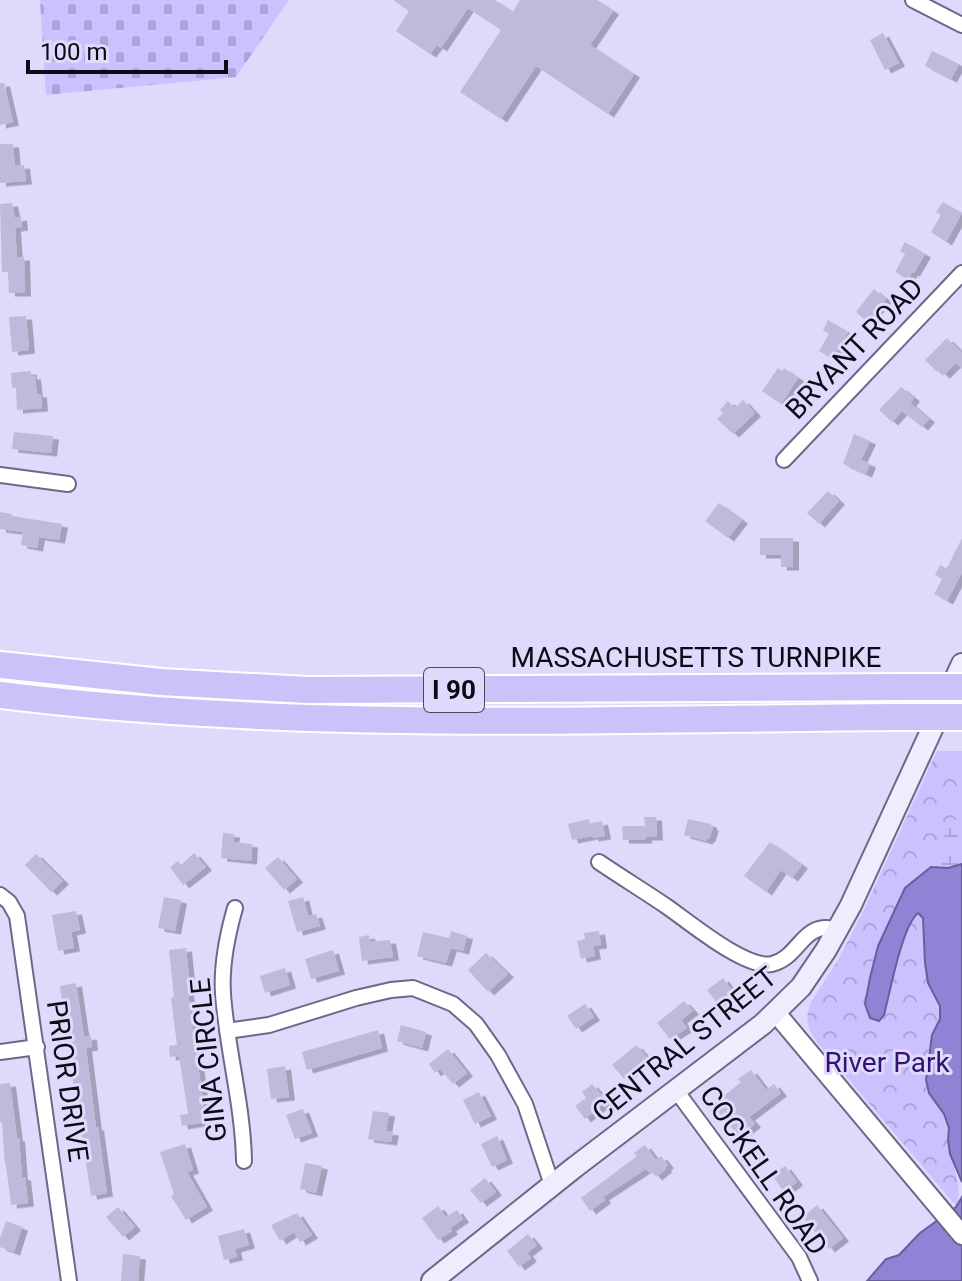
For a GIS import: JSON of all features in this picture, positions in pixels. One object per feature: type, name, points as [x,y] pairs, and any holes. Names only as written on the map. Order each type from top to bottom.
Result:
[{"type":"highway","name":"MASSACHUSETTS TURNPIKE","points":[[0,665],[161,682],[307,690],[962,687]]},
{"type":"highway","name":"I 90","points":[[0,695],[171,712],[341,719],[962,717]]},
{"type":"main road","name":"CENTRAL STREET","points":[[432,1281],[776,1013],[801,987],[838,930],[863,881],[962,664]]},
{"type":"street","points":[[913,0],[962,25]]},
{"type":"street","name":"BRYANT ROAD","points":[[784,460],[962,273]]},
{"type":"street","points":[[0,475],[68,484]]},
{"type":"street","points":[[599,862],[714,940],[758,963],[775,963],[814,930],[822,927],[838,930]]},
{"type":"street","name":"PRIOR DRIVE","points":[[0,895],[9,902],[17,916],[69,1281]]},
{"type":"street","name":"GINA CIRCLE","points":[[235,908],[224,955],[223,991],[244,1131],[244,1161]]},
{"type":"street","points":[[227,1031],[269,1025],[391,990],[413,988],[453,1004],[476,1024],[498,1055],[525,1104],[552,1185]]},
{"type":"street","points":[[776,1013],[962,1235]]},
{"type":"street","points":[[0,1052],[37,1047]]},
{"type":"street","name":"COCKELL ROAD","points":[[675,1089],[799,1257],[810,1281]]},
{"type":"green space","points":[[40,0],[289,0],[236,77],[46,95]]},
{"type":"green space","name":"River Park","points":[[937,751],[962,751],[962,864],[905,888],[884,1015],[901,946],[918,913],[923,918],[927,980],[940,1014],[930,1046],[926,1080],[947,1122],[949,1149],[958,1184],[957,1207],[817,1042],[807,1020],[811,1002],[863,912]]},
{"type":"green space","points":[[948,818],[962,821],[962,864],[938,868]]},
{"type":"shaded area","points":[[962,864],[962,1182],[950,1154],[949,1128],[944,1114],[929,1093],[926,1080],[932,1035],[940,1019],[940,1006],[928,983],[923,918],[918,913],[907,931],[884,1015],[879,1021],[870,1018],[865,1004],[878,946],[905,888],[931,867],[948,868]]},
{"type":"shaded area","points":[[962,1197],[962,1281],[867,1281],[886,1259],[899,1255],[920,1233],[956,1207]]},
{"type":"building","points":[[393,0],[495,0],[513,12],[520,0],[597,0],[613,11],[590,45],[634,74],[608,114],[536,66],[501,119],[460,92],[501,30],[468,8],[441,48],[437,45],[430,54],[396,31],[409,11]]},
{"type":"building","points":[[883,33],[899,63],[885,70],[870,40]]},
{"type":"building","points":[[932,51],[959,64],[951,79],[925,66]]},
{"type":"building","points":[[0,83],[4,83],[13,122],[0,125]]},
{"type":"building","points":[[0,144],[13,144],[15,166],[24,165],[26,181],[0,183]]},
{"type":"building","points":[[943,202],[962,213],[946,242],[931,232],[941,215],[936,212]]},
{"type":"building","points":[[12,203],[15,218],[21,217],[22,227],[15,228],[17,257],[24,257],[25,293],[9,293],[8,272],[2,272],[0,204]]},
{"type":"building","points":[[905,242],[925,254],[908,279],[895,272],[905,254],[900,251]]},
{"type":"building","points":[[874,289],[886,299],[867,322],[856,312]]},
{"type":"building","points":[[26,316],[29,350],[12,352],[9,317]]},
{"type":"building","points":[[828,320],[848,332],[833,359],[819,351],[829,334],[823,330]]},
{"type":"building","points":[[947,338],[962,353],[962,369],[956,363],[944,375],[925,360]]},
{"type":"building","points":[[778,368],[782,371],[784,368],[798,378],[781,404],[762,391]]},
{"type":"building","points":[[31,371],[31,376],[35,376],[37,394],[41,394],[42,408],[17,410],[16,388],[12,388],[11,373]]},
{"type":"building","points":[[901,387],[914,398],[910,403],[929,419],[922,427],[902,411],[892,422],[879,410]]},
{"type":"building","points":[[743,400],[755,413],[733,434],[717,419],[728,401],[735,408]]},
{"type":"building","points":[[14,432],[53,436],[51,453],[12,449]]},
{"type":"building","points":[[854,434],[870,441],[861,460],[870,464],[866,474],[843,464]]},
{"type":"building","points":[[828,491],[839,501],[819,524],[807,513]]},
{"type":"building","points":[[719,503],[742,520],[728,538],[705,521]]},
{"type":"building","points":[[0,512],[62,524],[59,540],[39,537],[37,548],[21,545],[23,532],[0,529]]},
{"type":"building","points":[[760,538],[793,538],[793,567],[781,567],[781,555],[760,555]]},
{"type":"building","points":[[962,538],[962,572],[947,601],[934,594],[942,579],[935,575],[940,565],[948,566]]},
{"type":"building","points":[[644,817],[656,817],[657,837],[623,840],[622,826],[645,826]]},
{"type":"building","points":[[589,819],[590,824],[602,821],[605,836],[572,840],[568,824]]},
{"type":"building","points":[[688,819],[711,824],[713,827],[707,841],[684,835]]},
{"type":"building","points":[[223,833],[234,834],[233,842],[252,844],[251,861],[221,858]]},
{"type":"building","points":[[770,842],[802,865],[792,878],[781,870],[766,892],[744,876]]},
{"type":"building","points":[[194,853],[206,867],[183,885],[170,867],[178,861],[181,865]]},
{"type":"building","points":[[36,854],[63,881],[51,892],[25,865]]},
{"type":"building","points":[[278,857],[297,879],[284,890],[265,868]]},
{"type":"building","points":[[164,897],[181,900],[175,931],[158,928]]},
{"type":"building","points":[[303,897],[308,916],[316,914],[320,926],[297,932],[288,901]]},
{"type":"building","points":[[76,911],[80,930],[71,932],[74,948],[58,951],[52,915]]},
{"type":"building","points":[[451,931],[467,936],[463,951],[451,948],[446,963],[417,956],[423,932],[449,938]]},
{"type":"building","points":[[599,931],[601,945],[593,946],[595,956],[581,959],[577,941],[585,939],[584,933]]},
{"type":"building","points":[[369,935],[370,942],[390,940],[393,957],[362,961],[359,937]]},
{"type":"building","points":[[186,948],[189,978],[186,978],[206,1122],[182,1126],[180,1115],[188,1114],[179,1056],[170,1057],[169,1046],[177,1045],[169,950]]},
{"type":"building","points":[[333,950],[339,971],[311,979],[305,959]]},
{"type":"building","points":[[486,953],[508,974],[488,992],[468,970]]},
{"type":"building","points":[[285,968],[290,985],[265,993],[260,976]]},
{"type":"building","points":[[723,978],[733,992],[717,1003],[707,990]]},
{"type":"building","points":[[76,983],[84,1037],[91,1036],[92,1047],[86,1048],[107,1193],[91,1196],[60,986]]},
{"type":"building","points":[[684,1001],[693,1011],[681,1020],[687,1028],[670,1039],[657,1023]]},
{"type":"building","points":[[585,1004],[594,1017],[576,1029],[567,1016]]},
{"type":"building","points":[[401,1025],[426,1032],[422,1048],[397,1041]]},
{"type":"building","points":[[378,1030],[382,1048],[307,1070],[302,1052]]},
{"type":"building","points":[[636,1045],[648,1058],[624,1079],[612,1065]]},
{"type":"building","points":[[448,1049],[467,1073],[453,1084],[440,1069],[435,1073],[429,1064]]},
{"type":"building","points":[[285,1066],[289,1097],[271,1099],[267,1069]]},
{"type":"building","points":[[751,1070],[766,1090],[774,1084],[781,1093],[749,1117],[755,1124],[739,1137],[713,1105]]},
{"type":"building","points":[[10,1083],[28,1203],[11,1205],[0,1122],[0,1084]]},
{"type":"building","points":[[592,1084],[607,1101],[585,1119],[575,1106],[586,1098],[582,1092]]},
{"type":"building","points":[[479,1092],[491,1116],[475,1124],[463,1100]]},
{"type":"building","points":[[303,1109],[312,1133],[295,1139],[286,1115]]},
{"type":"building","points":[[373,1111],[389,1113],[386,1131],[393,1132],[391,1142],[368,1139]]},
{"type":"building","points":[[497,1136],[507,1160],[492,1167],[481,1144]]},
{"type":"building","points":[[185,1144],[193,1170],[187,1172],[207,1207],[186,1220],[171,1196],[174,1194],[160,1152]]},
{"type":"building","points":[[645,1145],[656,1160],[661,1156],[668,1165],[666,1169],[656,1177],[646,1169],[603,1197],[605,1200],[590,1211],[581,1198],[637,1156],[634,1153]]},
{"type":"building","points":[[305,1163],[322,1166],[316,1193],[300,1189]]},
{"type":"building","points":[[785,1166],[797,1182],[784,1192],[772,1175]]},
{"type":"building","points":[[485,1178],[496,1192],[481,1203],[470,1190]]},
{"type":"building","points":[[817,1205],[843,1238],[829,1249],[803,1217]]},
{"type":"building","points":[[438,1206],[446,1217],[457,1210],[463,1219],[438,1240],[422,1218]]},
{"type":"building","points":[[118,1207],[135,1227],[123,1237],[106,1217]]},
{"type":"building","points":[[297,1213],[312,1235],[300,1242],[294,1232],[280,1241],[271,1225]]},
{"type":"building","points":[[6,1221],[22,1227],[14,1252],[0,1247]]},
{"type":"building","points":[[244,1229],[249,1245],[235,1249],[237,1257],[224,1260],[218,1236]]},
{"type":"building","points":[[528,1234],[537,1245],[527,1253],[531,1258],[519,1267],[507,1251]]},
{"type":"building","points":[[123,1254],[140,1256],[138,1281],[121,1281]]}]
